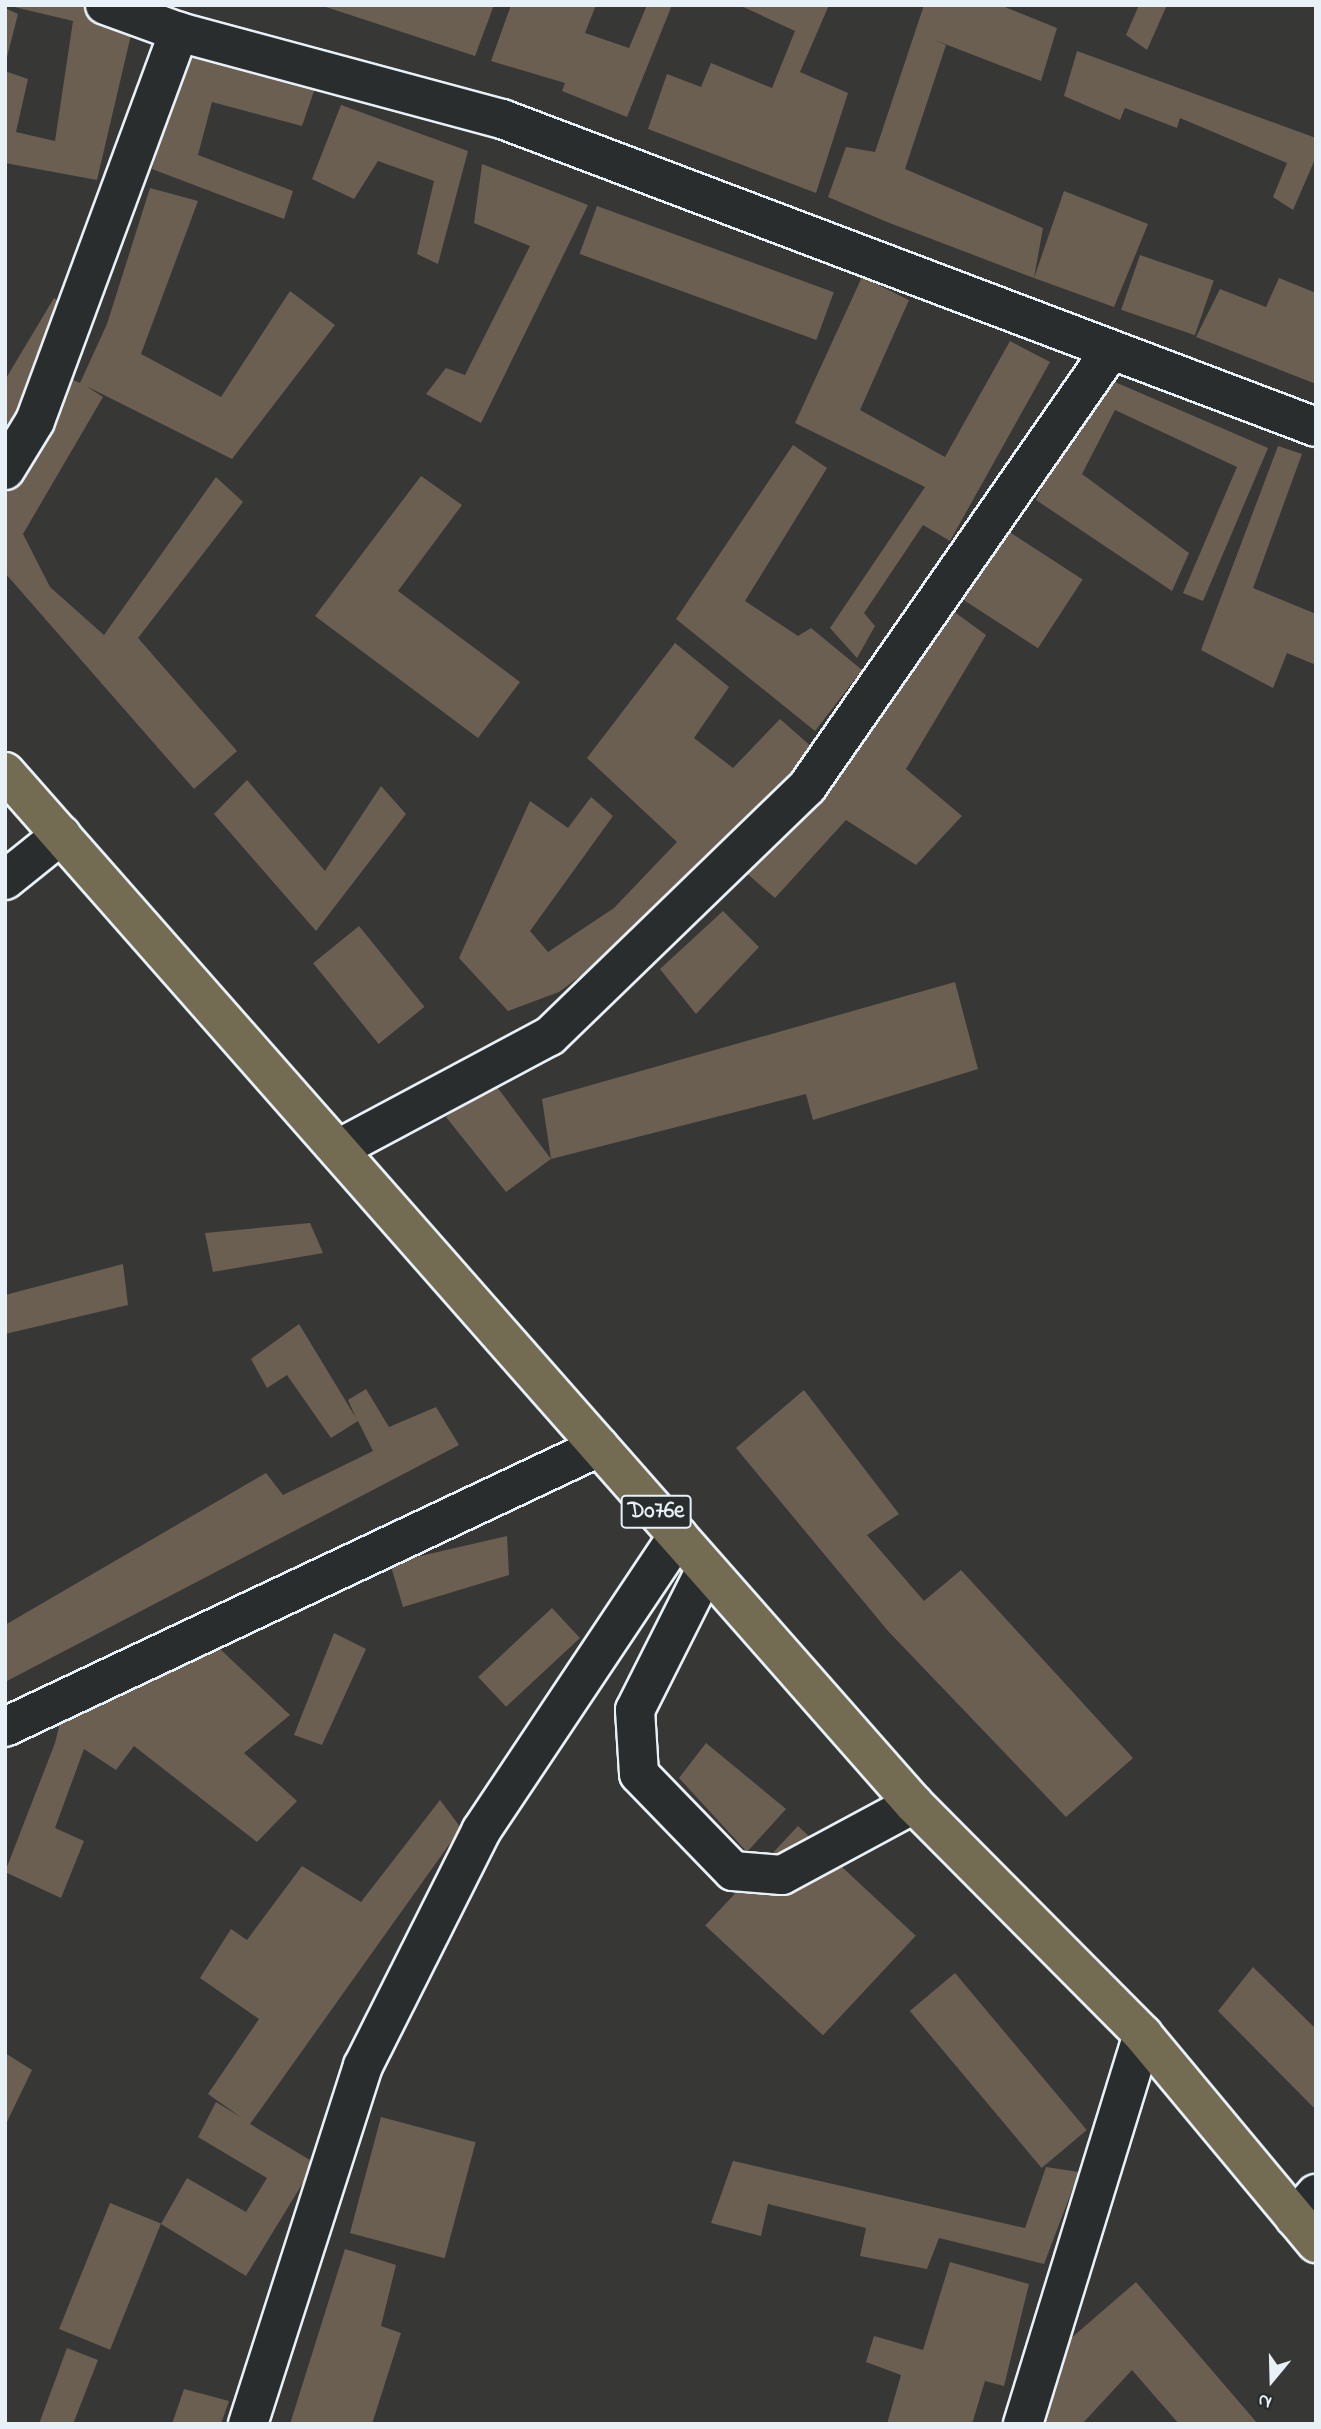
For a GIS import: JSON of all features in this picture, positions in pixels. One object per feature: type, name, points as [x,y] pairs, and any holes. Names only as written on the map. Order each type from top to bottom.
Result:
[{"type":"main road","name":"D076e","points":[[5,772],[914,1804],[1143,2035],[1309,2218]]},
{"type":"street","points":[[105,5],[179,32],[502,119],[1316,427]]},
{"type":"street","points":[[5,470],[35,421],[179,32]]},
{"type":"street","points":[[338,1149],[550,1036],[807,787],[1111,350]]},
{"type":"street","points":[[5,880],[61,835]]},
{"type":"street","points":[[5,1727],[599,1447]]},
{"type":"street","points":[[248,2424],[363,2066],[481,1830],[678,1536]]},
{"type":"street","points":[[706,1569],[635,1710],[639,1774],[733,1871],[782,1875],[914,1804]]},
{"type":"street","points":[[1023,2424],[1143,2035]]},
{"type":"building","points":[[6,5],[138,5],[97,180],[5,163],[5,71],[28,79],[16,132],[55,141],[73,21]]},
{"type":"building","points":[[320,5],[494,5],[475,56]]},
{"type":"building","points":[[511,5],[596,5],[585,33],[629,48],[647,5],[672,5],[627,117],[562,91],[565,83],[491,61]]},
{"type":"building","points":[[739,5],[829,5],[800,72],[848,93],[816,193],[648,129],[667,74],[701,87],[711,63],[772,88],[795,31]]},
{"type":"building","points":[[924,5],[1000,5],[1057,28],[1041,81],[932,39],[946,45],[905,169],[1043,228],[1034,278],[828,197],[846,147],[875,152]]},
{"type":"building","points":[[1139,5],[1167,5],[1147,50],[1126,35]]},
{"type":"building","points":[[5,8],[18,14],[6,61],[5,61]]},
{"type":"building","points":[[1077,51],[1316,138],[1316,157],[1293,210],[1273,197],[1287,163],[1180,118],[1177,128],[1125,108],[1120,120],[1064,96]]},
{"type":"building","points":[[186,53],[316,85],[302,126],[212,102],[198,155],[293,191],[284,219],[152,169]]},
{"type":"building","points":[[341,105],[468,151],[438,264],[417,254],[434,181],[378,161],[354,199],[312,179]]},
{"type":"building","points":[[482,164],[588,205],[481,423],[426,394],[446,368],[465,375],[530,246],[474,223]]},
{"type":"building","points":[[150,188],[198,201],[141,354],[221,397],[290,291],[335,325],[232,459],[86,386],[103,397],[23,534],[50,587],[104,635],[216,477],[243,502],[138,638],[237,751],[194,789],[5,573],[5,496],[71,379],[80,383],[107,324]]},
{"type":"building","points":[[1064,191],[1148,224],[1114,307],[1034,278]]},
{"type":"building","points":[[597,206],[834,292],[816,340],[580,254]]},
{"type":"building","points":[[1140,255],[1214,280],[1195,335],[1121,310]]},
{"type":"building","points":[[862,277],[909,300],[860,410],[945,457],[1010,341],[1050,362],[950,541],[923,525],[864,613],[875,626],[857,658],[830,628],[925,487],[795,423]]},
{"type":"building","points":[[1279,278],[1316,293],[1316,384],[1196,337],[1220,289],[1266,307]]},
{"type":"building","points":[[54,298],[71,310],[5,468],[5,380]]},
{"type":"building","points":[[1094,373],[1268,448],[1203,601],[1183,593],[1237,467],[1115,410],[1082,474],[1189,553],[1172,591],[1036,500]]},
{"type":"building","points":[[793,445],[827,468],[745,601],[798,636],[811,628],[862,670],[815,731],[676,619]]},
{"type":"building","points":[[1278,446],[1302,454],[1253,588],[1316,614],[1316,665],[1287,653],[1273,688],[1201,650]]},
{"type":"building","points":[[421,476],[462,505],[398,591],[520,682],[478,738],[315,616]]},
{"type":"building","points":[[1008,531],[1083,579],[1038,648],[963,600]]},
{"type":"building","points":[[949,608],[986,635],[906,769],[962,816],[916,865],[846,820],[775,898],[743,870]]},
{"type":"building","points":[[675,643],[729,687],[694,738],[733,768],[780,719],[813,748],[649,925],[559,992],[508,1011],[459,958],[530,801],[568,828],[591,797],[613,816],[530,931],[548,952],[614,908],[677,842],[587,758]]},
{"type":"building","points":[[247,780],[325,871],[381,786],[406,814],[316,931],[214,814]]},
{"type":"building","points":[[723,911],[759,947],[696,1014],[660,969]]},
{"type":"building","points":[[359,926],[424,1007],[379,1044],[313,963]]},
{"type":"building","points":[[955,982],[978,1069],[813,1120],[806,1094],[551,1159],[542,1099]]},
{"type":"building","points":[[491,1079],[551,1159],[506,1192],[446,1117]]},
{"type":"building","points":[[310,1223],[323,1253],[213,1272],[205,1233]]},
{"type":"building","points":[[123,1264],[128,1305],[5,1334],[5,1295]]},
{"type":"building","points":[[299,1324],[356,1418],[348,1400],[366,1389],[389,1427],[436,1407],[459,1445],[5,1682],[5,1625],[266,1473],[283,1495],[373,1451],[358,1421],[331,1438],[287,1375],[267,1388],[251,1359]]},
{"type":"building","points":[[804,1390],[899,1514],[867,1535],[924,1601],[961,1570],[1133,1758],[1066,1817],[888,1631],[736,1448]]},
{"type":"building","points":[[507,1536],[509,1575],[403,1607],[390,1563]]},
{"type":"building","points":[[552,1608],[580,1638],[506,1707],[478,1677]]},
{"type":"building","points":[[334,1633],[366,1649],[322,1745],[294,1735]]},
{"type":"building","points":[[186,1647],[207,1655],[220,1649],[290,1715],[244,1753],[297,1801],[257,1842],[134,1746],[116,1770],[84,1749],[55,1828],[84,1841],[61,1898],[5,1872],[55,1743],[59,1727],[53,1723]]},
{"type":"building","points":[[706,1743],[786,1809],[747,1852],[679,1778]]},
{"type":"building","points":[[440,1800],[461,1828],[250,2124],[315,2163],[246,2276],[161,2224],[187,2178],[246,2212],[267,2178],[198,2137],[216,2102],[242,2118],[208,2094],[259,2019],[200,1978],[231,1929],[247,1940],[302,1866],[361,1902]]},
{"type":"building","points":[[798,1826],[916,1936],[823,2035],[705,1925]]},
{"type":"building","points":[[1253,1967],[1316,2029],[1316,2110],[1218,2011]]},
{"type":"building","points":[[955,1973],[1087,2130],[1042,2168],[910,2011]]},
{"type":"building","points":[[5,2053],[32,2070],[5,2126]]},
{"type":"building","points":[[381,2117],[476,2142],[445,2258],[350,2233]]},
{"type":"building","points":[[733,2161],[1025,2228],[1046,2167],[1079,2172],[1044,2264],[939,2238],[927,2269],[860,2256],[866,2228],[768,2204],[761,2236],[711,2223]]},
{"type":"building","points":[[110,2203],[161,2224],[110,2350],[59,2329]]},
{"type":"building","points":[[345,2249],[396,2265],[381,2326],[401,2333],[372,2424],[290,2424]]},
{"type":"building","points":[[950,2262],[1029,2284],[1004,2386],[985,2381],[972,2424],[887,2424],[901,2375],[866,2362],[874,2336],[923,2350]]},
{"type":"building","points":[[1136,2282],[1258,2424],[1179,2424],[1132,2370],[1082,2424],[1042,2424],[1062,2346]]},
{"type":"building","points":[[67,2348],[98,2360],[73,2424],[39,2424]]},
{"type":"building","points":[[184,2389],[229,2401],[221,2424],[172,2424]]}]
